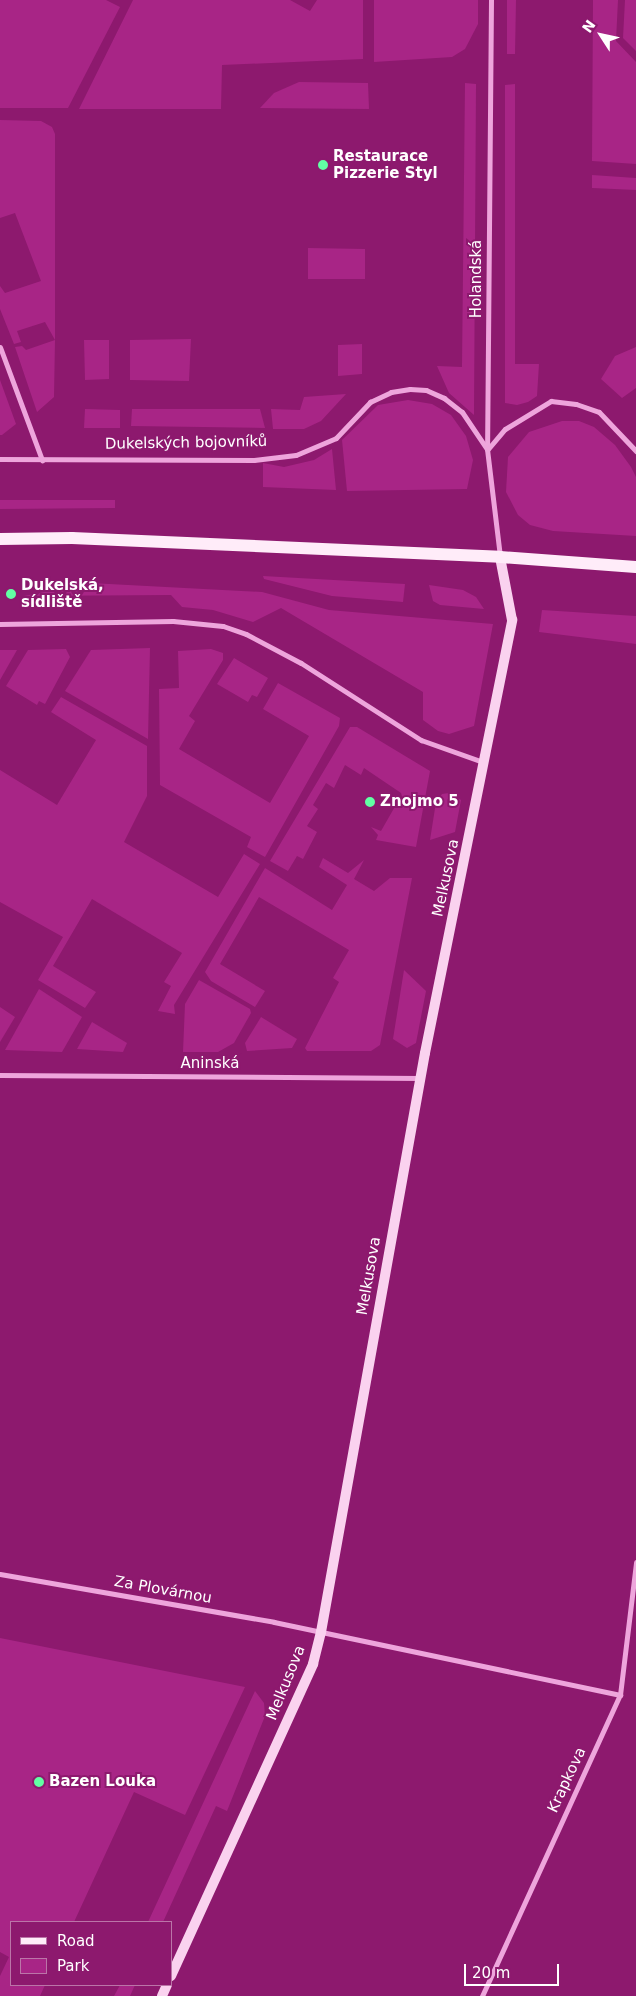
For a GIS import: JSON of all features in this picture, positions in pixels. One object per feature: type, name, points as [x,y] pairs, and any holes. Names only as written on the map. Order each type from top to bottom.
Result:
[{"type":"main road","points":[[0,539],[72,538],[500,557],[636,567]]},
{"type":"street","name":"Holandská","points":[[491,0],[487,449],[500,557]]},
{"type":"street","points":[[0,347],[42,460]]},
{"type":"street","name":"Dukelských bojovníků","points":[[0,460],[254,460],[296,455],[336,438],[370,402],[390,392],[410,388],[435,394],[462,412],[487,449]]},
{"type":"street","points":[[487,449],[505,429],[551,401],[576,404],[599,412],[636,451]]},
{"type":"street","name":"Melkusova","points":[[172,1974],[313,1664],[321,1632],[420,1078],[512,620],[500,557]]},
{"type":"street","points":[[0,624],[173,621],[223,626],[246,634],[301,663],[422,740],[483,762]]},
{"type":"street","name":"Aninská","points":[[0,1075],[420,1078]]},
{"type":"street","name":"Krapkova","points":[[482,1996],[620,1695],[636,1562]]},
{"type":"street","name":"Za Plovárnou","points":[[0,1574],[321,1632],[620,1695]]},
{"type":"green space","points":[[0,0],[106,0],[120,7],[68,108],[0,108]]},
{"type":"green space","points":[[133,0],[290,0],[310,11],[317,0],[363,0],[363,59],[222,65],[221,109],[79,109]]},
{"type":"green space","points":[[374,0],[478,0],[478,24],[465,49],[452,57],[374,62]]},
{"type":"green space","points":[[507,0],[516,0],[515,54],[507,54]]},
{"type":"green space","points":[[593,0],[618,0],[616,41],[636,62],[636,164],[592,161]]},
{"type":"green space","points":[[625,0],[636,0],[636,51],[623,38]]},
{"type":"green space","points":[[299,82],[368,83],[369,109],[260,108],[274,93]]},
{"type":"green space","points":[[465,83],[476,84],[474,415],[449,393],[437,366],[462,367]]},
{"type":"green space","points":[[515,84],[515,364],[539,364],[537,396],[528,402],[517,405],[505,403],[505,85]]},
{"type":"green space","points":[[0,120],[41,121],[52,127],[55,134],[55,340],[45,322],[17,331],[21,342],[14,344],[0,309],[0,286],[5,293],[41,281],[15,213],[0,218]]},
{"type":"green space","points":[[592,175],[636,178],[636,190],[592,188]]},
{"type":"green space","points":[[308,248],[365,249],[365,279],[308,279]]},
{"type":"green space","points":[[191,339],[189,381],[130,380],[130,340]]},
{"type":"green space","points":[[55,340],[54,397],[37,412],[15,347],[22,346],[26,350]]},
{"type":"green space","points":[[84,340],[109,340],[109,379],[85,380]]},
{"type":"green space","points":[[362,344],[362,374],[338,376],[338,345]]},
{"type":"green space","points":[[636,347],[636,388],[622,398],[601,379],[615,356]]},
{"type":"green space","points":[[0,380],[16,424],[2,435],[0,435]]},
{"type":"green space","points":[[346,394],[321,421],[304,429],[273,429],[271,409],[300,410],[304,397]]},
{"type":"green space","points":[[408,400],[432,404],[451,415],[466,436],[473,460],[467,489],[347,491],[342,440],[378,405]]},
{"type":"green space","points":[[85,409],[120,410],[120,428],[84,428]]},
{"type":"green space","points":[[132,409],[260,409],[265,428],[131,426]]},
{"type":"green space","points":[[562,421],[579,421],[594,427],[615,445],[631,467],[636,477],[636,536],[553,531],[530,525],[518,515],[506,492],[508,457],[529,432]]},
{"type":"green space","points":[[332,449],[336,490],[263,487],[263,463],[284,467],[314,460]]},
{"type":"green space","points":[[0,500],[115,500],[115,508],[0,509]]},
{"type":"green space","points":[[263,576],[405,584],[403,602],[332,596],[264,579]]},
{"type":"green space","points":[[90,583],[262,592],[329,610],[493,624],[474,726],[449,734],[438,731],[423,720],[423,692],[281,608],[253,622],[213,610],[182,607],[171,595],[24,596]]},
{"type":"green space","points":[[429,585],[463,590],[476,597],[484,609],[440,605],[433,601]]},
{"type":"green space","points":[[542,610],[636,616],[636,644],[539,632]]},
{"type":"green space","points":[[150,648],[148,739],[65,691],[91,650]]},
{"type":"green space","points":[[66,649],[70,657],[45,704],[39,701],[37,705],[6,686],[28,650]]},
{"type":"green space","points":[[211,649],[223,653],[223,660],[189,716],[195,721],[179,749],[270,803],[309,736],[263,709],[278,683],[340,718],[339,726],[265,857],[247,847],[251,837],[160,785],[159,689],[179,688],[178,651]]},
{"type":"green space","points":[[0,650],[17,650],[0,680]]},
{"type":"green space","points":[[234,658],[268,678],[257,697],[252,695],[248,702],[217,684]]},
{"type":"green space","points":[[61,697],[147,746],[147,796],[124,842],[218,897],[244,854],[260,864],[174,1005],[175,1014],[158,1011],[171,986],[164,982],[182,953],[92,899],[53,966],[96,992],[85,1008],[38,980],[63,937],[0,902],[0,770],[57,805],[96,740],[51,712]]},
{"type":"green space","points":[[350,727],[357,727],[430,771],[416,847],[376,840],[378,835],[371,827],[381,831],[397,803],[403,800],[401,793],[364,768],[361,775],[345,765],[334,788],[326,783],[313,805],[318,809],[307,826],[317,832],[303,859],[297,856],[288,871],[270,861]]},
{"type":"green space","points":[[449,793],[461,800],[455,832],[430,840],[436,802],[442,794]]},
{"type":"green space","points":[[323,858],[348,873],[364,860],[354,879],[374,891],[390,878],[412,878],[380,1045],[371,1051],[307,1051],[305,1048],[339,982],[333,978],[349,950],[259,897],[220,964],[265,991],[255,1007],[211,981],[205,972],[265,868],[332,910],[347,885],[319,867]]},
{"type":"green space","points":[[404,970],[426,991],[416,1043],[407,1048],[393,1039]]},
{"type":"green space","points":[[199,980],[250,1009],[251,1013],[234,1043],[218,1052],[183,1052],[185,1004]]},
{"type":"green space","points":[[39,989],[82,1017],[62,1052],[5,1050]]},
{"type":"green space","points":[[0,1007],[15,1017],[0,1042]]},
{"type":"green space","points":[[261,1017],[297,1039],[292,1048],[247,1051],[245,1043]]},
{"type":"green space","points":[[92,1022],[127,1043],[123,1052],[77,1049]]},
{"type":"green space","points":[[0,1638],[245,1687],[185,1815],[134,1792],[74,1921],[10,1921],[10,1986],[45,1986],[40,1996],[0,1996],[0,1976],[9,1957],[0,1952]]},
{"type":"green space","points":[[255,1691],[264,1703],[265,1716],[227,1811],[216,1806],[163,1921],[148,1921]]},
{"type":"green space","points":[[119,1986],[135,1986],[130,1996],[114,1996]]},
{"type":"place","name":"Restaurace Pizzerie Styl","points":[[323,165]]},
{"type":"place","name":"Dukelská, sídliště","points":[[11,594]]},
{"type":"place","name":"Znojmo 5","points":[[370,802]]},
{"type":"place","name":"Bazen Louka","points":[[39,1782]]}]
